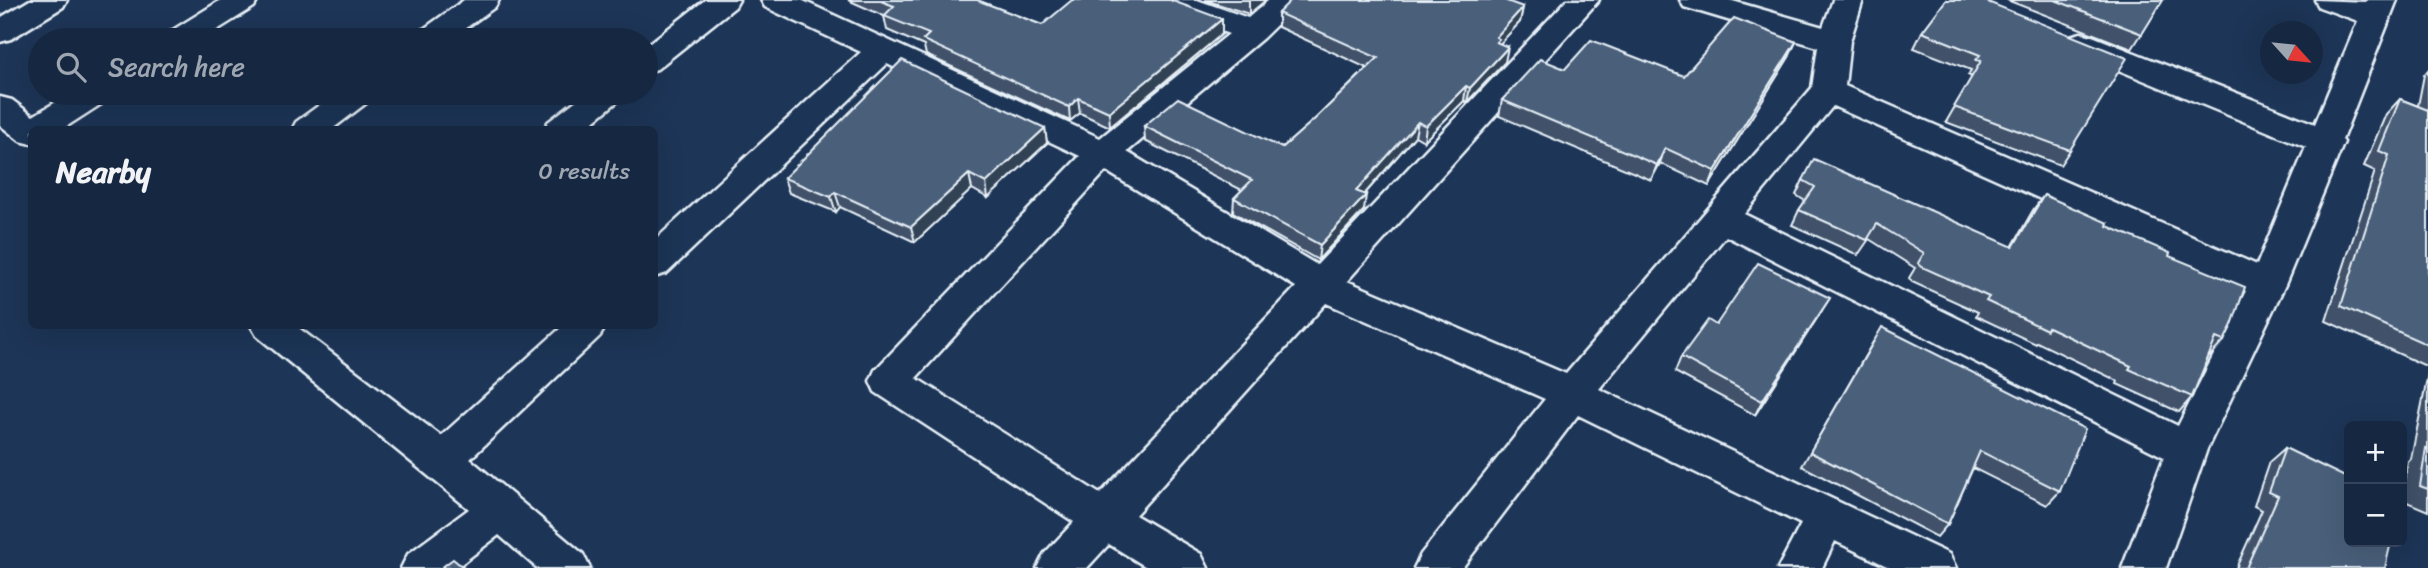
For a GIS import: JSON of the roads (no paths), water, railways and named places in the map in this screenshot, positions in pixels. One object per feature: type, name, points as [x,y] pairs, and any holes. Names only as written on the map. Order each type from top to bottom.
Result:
[{"type":"street","points":[[0,32],[52,0]]},
{"type":"street","points":[[198,28],[243,0]]},
{"type":"street","points":[[446,28],[484,0]]},
{"type":"street","points":[[658,52],[724,0]]},
{"type":"street","points":[[776,0],[1103,153],[1321,285],[1572,394],[1934,568]]},
{"type":"street","points":[[1168,0],[1252,31]]},
{"type":"street","points":[[1186,568],[1104,519],[889,381],[1103,153],[1287,0]]},
{"type":"street","points":[[1059,568],[1584,0]]},
{"type":"street","points":[[1695,0],[1834,41]]},
{"type":"street","points":[[1436,568],[1572,394],[1828,91],[1834,41],[1848,0]]},
{"type":"street","points":[[2144,568],[2186,449],[2267,285],[2379,8],[2330,0]]},
{"type":"street","points":[[2048,30],[2327,142]]},
{"type":"street","points":[[658,258],[883,50]]},
{"type":"street","points":[[1828,91],[2267,285]]},
{"type":"street","points":[[42,126],[76,105]]},
{"type":"street","points":[[313,126],[341,105]]},
{"type":"street","points":[[565,126],[592,105]]},
{"type":"street","points":[[0,108],[28,129]]},
{"type":"street","points":[[1720,217],[2186,449]]},
{"type":"street","points":[[442,460],[584,329]]},
{"type":"street","points":[[291,331],[498,511],[568,568]]},
{"type":"street","points":[[423,568],[498,511]]},
{"type":"street","points":[[1800,568],[1826,517]]}]
